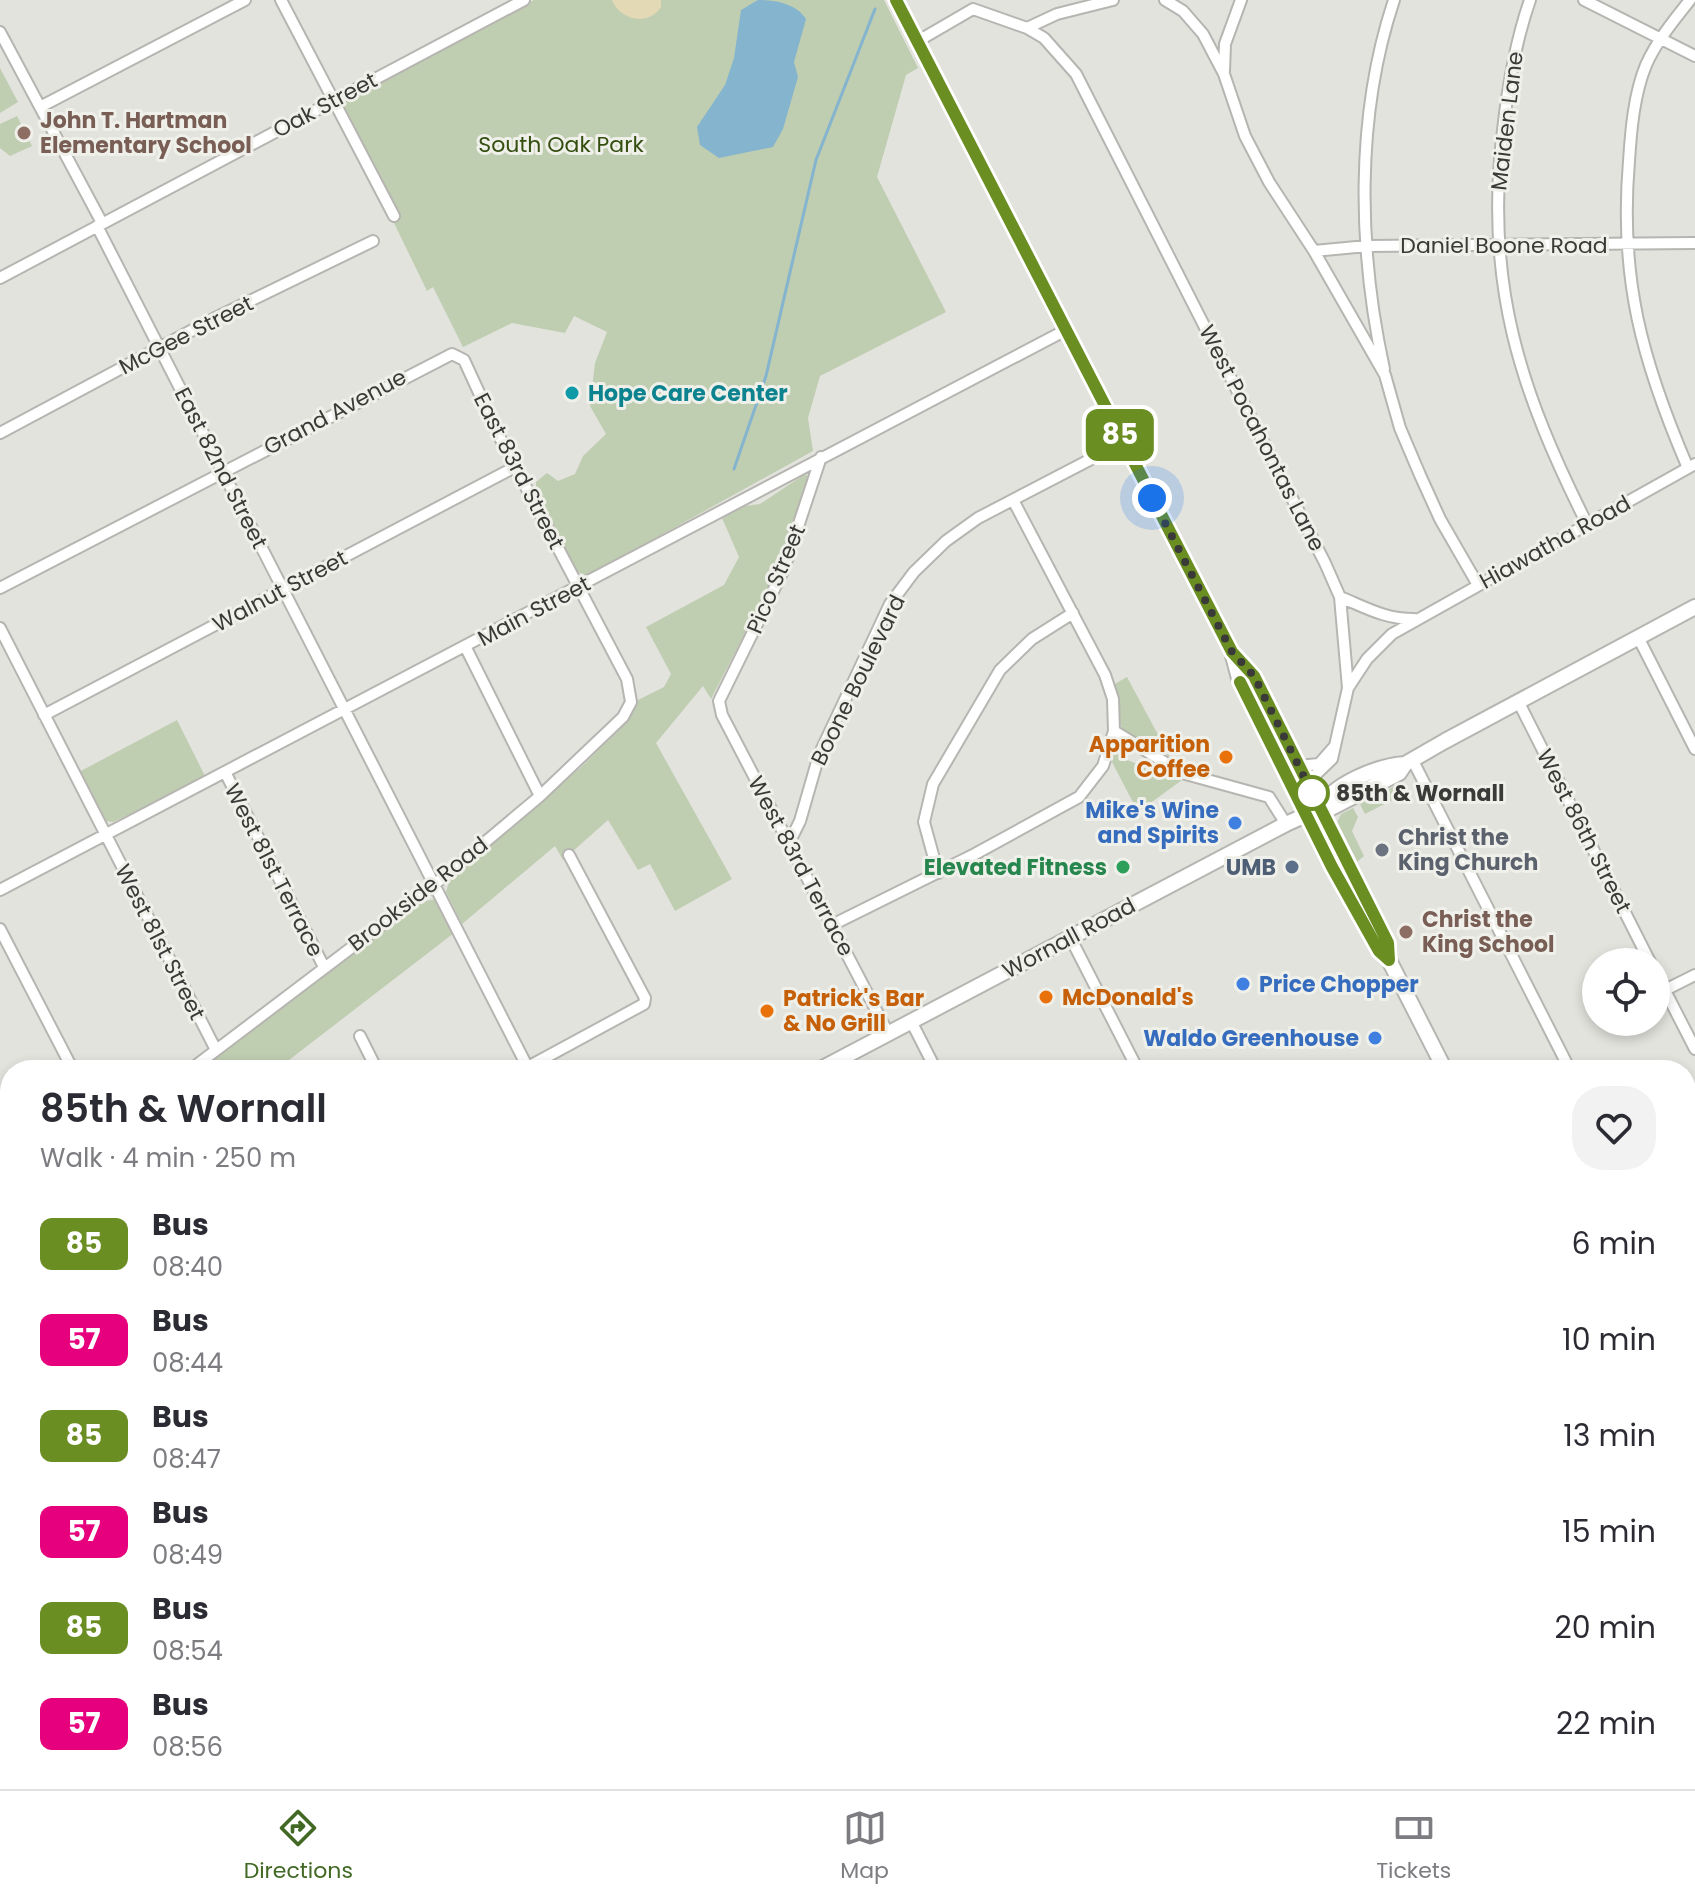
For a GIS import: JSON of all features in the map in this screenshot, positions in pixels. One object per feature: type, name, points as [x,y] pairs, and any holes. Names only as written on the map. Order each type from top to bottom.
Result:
[{"type":"main road","points":[[896,0],[1232,652],[1240,682],[1388,943],[1389,960],[1440,1060]]},
{"type":"main road","name":"Wornall Road","points":[[838,1060],[1312,812],[1327,796],[1388,765],[1409,762],[1695,607]]},
{"type":"main road","points":[[1232,652],[1254,676],[1307,783],[1312,812]]},
{"type":"street","points":[[40,107],[245,0]]},
{"type":"street","points":[[281,0],[394,216]]},
{"type":"street","name":"Oak Street","points":[[0,278],[524,0]]},
{"type":"street","points":[[918,41],[973,5],[1027,28],[1057,14],[1113,0]]},
{"type":"street","points":[[1165,0],[1183,11],[1203,34],[1224,74],[1245,136],[1269,182],[1314,251],[1385,375]]},
{"type":"street","points":[[1224,74],[1225,44],[1241,0]]},
{"type":"street","points":[[1394,0],[1380,53],[1370,116],[1365,194],[1372,313],[1400,428],[1440,519],[1478,585]]},
{"type":"street","name":"Maiden Lane","points":[[1530,0],[1517,35],[1509,76],[1497,173],[1497,244],[1502,293],[1526,386],[1556,463],[1588,526]]},
{"type":"street","points":[[1584,0],[1695,56]]},
{"type":"street","points":[[1690,0],[1662,38],[1647,64],[1640,85],[1630,145],[1626,244],[1629,283],[1645,354],[1692,466]]},
{"type":"street","name":"West Pocahontas Lane","points":[[1027,28],[1044,38],[1076,74],[1340,597],[1348,688]]},
{"type":"street","name":"East 82nd Street","points":[[0,32],[524,1060]]},
{"type":"street","name":"McGee Street","points":[[0,433],[373,241]]},
{"type":"street","name":"Daniel Boone Road","points":[[1314,251],[1367,246],[1695,243]]},
{"type":"street","name":"Main Street","points":[[0,890],[466,648],[821,457],[1066,330]]},
{"type":"street","name":"Grand Avenue","points":[[0,588],[445,355],[458,356]]},
{"type":"street","name":"East 83rd Street","points":[[458,356],[464,360],[515,467],[627,679],[631,702]]},
{"type":"street","name":"Boone Boulevard","points":[[789,843],[800,821],[819,755],[890,604],[914,572],[946,541],[1013,500],[1124,442]]},
{"type":"street","name":"Pico Street","points":[[720,696],[784,569],[821,457]]},
{"type":"street","name":"Hiawatha Road","points":[[1307,783],[1329,764],[1348,688],[1367,659],[1392,634],[1692,466]]},
{"type":"street","name":"Walnut Street","points":[[44,715],[515,467]]},
{"type":"street","points":[[832,925],[938,873],[1079,797],[1103,766],[1114,731],[1113,699],[1105,675],[1013,500]]},
{"type":"street","points":[[1340,597],[1393,619],[1414,619]]},
{"type":"street","points":[[938,873],[924,822],[933,784],[1000,670],[1032,639],[1073,613]]},
{"type":"street","name":"West 81st Street","points":[[0,628],[216,1050]]},
{"type":"street","points":[[1638,637],[1695,749]]},
{"type":"street","points":[[466,648],[540,796]]},
{"type":"street","name":"West 83rd Terrace","points":[[720,696],[722,715],[888,1033]]},
{"type":"street","name":"West 86th Street","points":[[1518,701],[1643,948]]},
{"type":"street","name":"Brookside Road","points":[[203,1060],[434,885],[605,737],[631,702]]},
{"type":"street","points":[[1114,731],[1182,773],[1269,797],[1286,824]]},
{"type":"street","points":[[1298,766],[1319,764],[1333,748]]},
{"type":"street","points":[[1409,762],[1565,1060]]},
{"type":"street","name":"West 81st Terrace","points":[[225,772],[324,967]]},
{"type":"street","points":[[543,1060],[627,1015],[644,1004],[645,998],[569,855]]},
{"type":"street","points":[[0,929],[68,1060]]},
{"type":"street","points":[[1070,937],[1133,1060]]},
{"type":"street","points":[[1670,988],[1695,975]]},
{"type":"street","points":[[1670,1000],[1695,1049]]},
{"type":"street","points":[[911,1021],[931,1060]]},
{"type":"street","points":[[360,1036],[372,1060]]},
{"type":"green space","name":"South Oak Park","points":[[534,0],[884,0],[918,68],[906,75],[877,177],[946,312],[820,376],[808,418],[813,451],[587,576],[578,572],[536,493],[536,482],[547,473],[558,481],[575,474],[583,456],[606,434],[590,406],[595,363],[607,332],[574,316],[565,333],[512,323],[463,347],[433,287],[427,291],[394,223],[400,217],[340,109],[342,104]]},
{"type":"green space","points":[[0,68],[18,102],[0,113]]},
{"type":"green space","points":[[17,116],[32,146],[10,156],[0,148],[0,124]]},
{"type":"green space","points":[[805,474],[811,479],[776,573],[711,699],[703,686],[656,743],[732,879],[675,911],[650,864],[638,870],[608,820],[563,860],[555,846],[462,924],[446,892],[450,878],[579,769],[619,730],[638,700],[664,687],[671,674],[646,627],[724,585],[739,557],[722,518],[745,506],[760,504]]},
{"type":"green space","points":[[1127,677],[1170,757],[1122,730],[1113,685]]},
{"type":"green space","points":[[177,720],[206,778],[113,822],[105,821],[79,772]]},
{"type":"green space","points":[[1124,748],[1125,759],[1175,780],[1178,773],[1182,780],[1138,812],[1112,762],[1115,750]]},
{"type":"green space","points":[[1395,786],[1400,796],[1365,814],[1360,804]]},
{"type":"green space","points":[[1353,808],[1358,817],[1352,831],[1364,856],[1357,862],[1337,823],[1341,814]]},
{"type":"green space","points":[[436,899],[454,933],[289,1060],[211,1060],[420,902]]},
{"type":"sand","points":[[612,0],[661,0],[661,7],[649,17],[635,18],[621,12]]},
{"type":"water","points":[[758,0],[785,4],[806,19],[794,62],[798,77],[783,129],[773,147],[719,158],[700,145],[697,127],[725,85],[734,58],[741,10]]},
{"type":"waterway","points":[[734,469],[766,376],[816,160],[875,9]]},
{"type":"bus line","name":"85","points":[[896,0],[1232,652],[1254,676],[1388,943],[1389,960],[1379,951],[1332,867],[1240,682]]},
{"type":"place","name":"John T. Hartman Elementary School","points":[[24,133]]},
{"type":"place","name":"Hope Care Center","points":[[572,393]]},
{"type":"place","name":"Apparition Coffee","points":[[1226,757]]},
{"type":"place","name":"85th & Wornall","points":[[1312,793]]},
{"type":"place","name":"Mike's Wine and Spirits","points":[[1235,823]]},
{"type":"place","name":"Christ the King Church","points":[[1382,850]]},
{"type":"place","name":"Elevated Fitness","points":[[1123,867]]},
{"type":"place","name":"UMB","points":[[1292,867]]},
{"type":"place","name":"Christ the King School","points":[[1406,932]]},
{"type":"place","name":"Price Chopper","points":[[1243,984]]},
{"type":"place","name":"McDonald's","points":[[1046,997]]},
{"type":"place","name":"Patrick's Bar & No Grill","points":[[767,1011]]},
{"type":"place","name":"Waldo Greenhouse","points":[[1375,1038]]},
{"type":"route","points":[[1152,498],[1232,652],[1254,676],[1312,793]]}]
